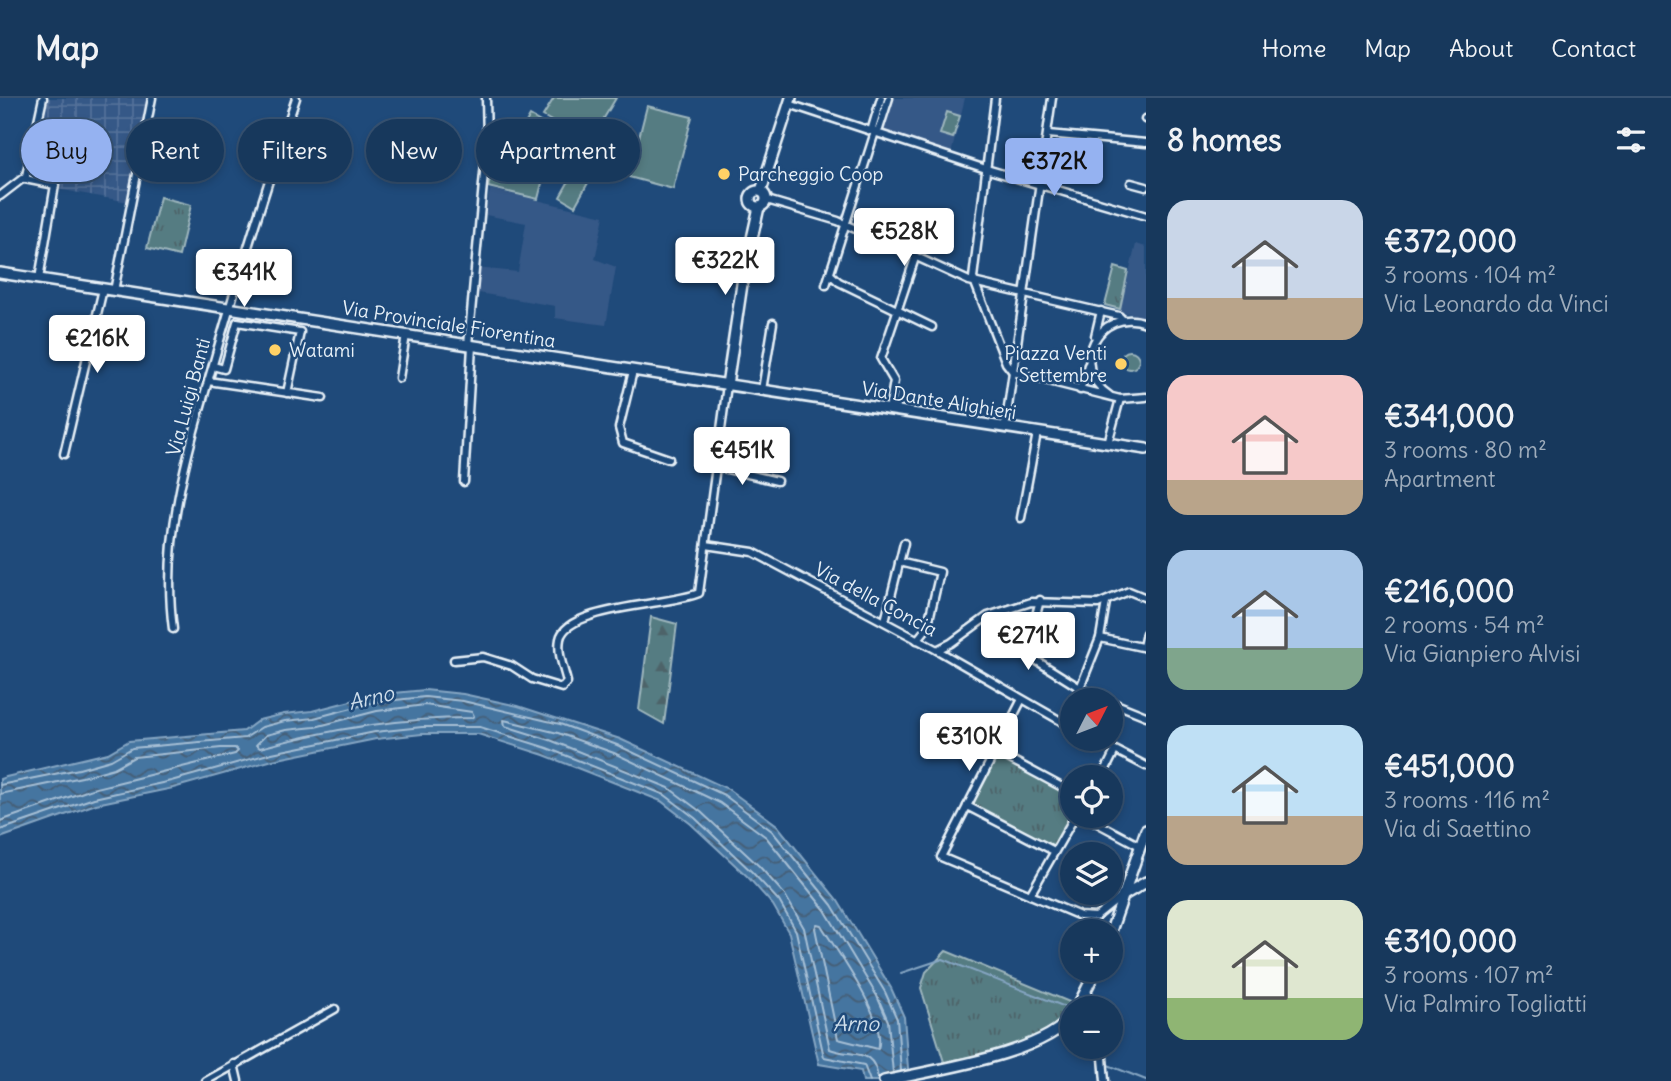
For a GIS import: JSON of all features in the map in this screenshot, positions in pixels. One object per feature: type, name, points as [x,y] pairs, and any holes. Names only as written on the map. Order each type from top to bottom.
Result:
[{"type":"main road","points":[[727,385],[740,298],[763,204],[761,191],[790,101]]},
{"type":"main road","points":[[761,191],[753,192],[750,199],[751,204],[763,204]]},
{"type":"main road","name":"Via Provinciale Fiorentina","points":[[0,273],[727,385]]},
{"type":"main road","name":"Via Dante Alighieri","points":[[727,385],[1146,449]]},
{"type":"main road","points":[[1123,893],[1145,832]]},
{"type":"main road","points":[[1123,895],[1146,882]]},
{"type":"main road","points":[[1084,996],[1091,982]]},
{"type":"main road","points":[[884,1081],[1041,1041],[1060,1026]]},
{"type":"street","points":[[38,119],[43,98]]},
{"type":"street","points":[[114,290],[152,98]]},
{"type":"street","name":"Via Luigi Banti","points":[[173,629],[168,563],[195,426],[227,308],[296,98]]},
{"type":"street","points":[[464,482],[470,346],[486,141],[485,98]]},
{"type":"street","points":[[875,132],[872,128],[881,98]]},
{"type":"street","points":[[826,285],[875,132],[879,129],[889,98]]},
{"type":"street","points":[[995,98],[972,271],[1006,363],[1013,372],[1120,400],[1146,397]]},
{"type":"street","points":[[1005,428],[1042,185],[1052,98]]},
{"type":"street","points":[[790,101],[986,169],[1146,216]]},
{"type":"street","points":[[1048,134],[1146,143]]},
{"type":"street","points":[[0,196],[21,181]]},
{"type":"street","points":[[39,279],[55,186],[40,182]]},
{"type":"street","points":[[1131,183],[1146,187]]},
{"type":"street","points":[[763,204],[846,225],[974,282],[1101,311],[1119,316],[1122,320]]},
{"type":"street","points":[[889,410],[894,381],[881,359],[915,258]]},
{"type":"street","points":[[830,274],[839,282],[932,327]]},
{"type":"street","points":[[64,454],[103,289]]},
{"type":"street","points":[[1080,390],[1089,365],[1089,352],[1101,311]]},
{"type":"street","points":[[287,393],[303,319]]},
{"type":"street","points":[[1095,338],[1106,327],[1122,320],[1146,323]]},
{"type":"street","points":[[213,366],[225,369],[237,322],[300,332]]},
{"type":"street","points":[[762,390],[773,323]]},
{"type":"street","points":[[399,378],[406,335]]},
{"type":"street","points":[[1089,365],[1098,386],[1120,400]]},
{"type":"street","points":[[633,371],[619,428],[622,443],[669,459]]},
{"type":"street","points":[[208,381],[323,398]]},
{"type":"street","points":[[454,660],[482,657],[512,666],[533,679],[562,688],[567,682],[559,650],[564,630],[607,610],[696,595],[701,588],[714,466],[727,385]]},
{"type":"street","points":[[1108,443],[1120,400]]},
{"type":"street","points":[[1021,519],[1037,433]]},
{"type":"street","points":[[714,466],[777,481]]},
{"type":"street","points":[[885,621],[904,543]]},
{"type":"street","name":"Via della Concia","points":[[706,545],[732,546],[753,552],[937,649],[951,643],[988,616],[1040,600],[1089,605],[1129,591],[1146,598]]},
{"type":"street","points":[[899,562],[940,572],[927,628],[917,640]]},
{"type":"street","points":[[1040,600],[1026,654],[1080,688],[1100,638],[1105,601]]},
{"type":"street","points":[[1100,638],[1145,647],[1146,633]]},
{"type":"street","points":[[937,649],[1021,701],[1060,721]]},
{"type":"street","points":[[1021,701],[941,857],[1090,918],[1109,905]]},
{"type":"street","points":[[1124,707],[1146,716]]},
{"type":"street","points":[[967,736],[1060,786]]},
{"type":"street","points":[[1108,765],[1115,751],[1146,766]]},
{"type":"street","points":[[967,806],[1054,851]]},
{"type":"street","points":[[1030,895],[1068,828]]},
{"type":"street","points":[[1106,828],[1140,846]]},
{"type":"street","points":[[1126,838],[1145,832]]},
{"type":"street","points":[[1087,991],[1089,996]]},
{"type":"street","points":[[206,1081],[335,1009]]},
{"type":"street","points":[[1103,1059],[1105,1081]]},
{"type":"street","points":[[234,1064],[238,1081]]},
{"type":"shaded area","points":[[38,98],[154,98],[150,119],[126,119],[126,182],[138,182],[134,203],[30,184],[28,182],[112,182],[112,119],[34,119]]},
{"type":"shaded area","points":[[894,98],[965,98],[951,154],[884,131]]},
{"type":"shaded area","points":[[490,189],[604,216],[595,259],[616,267],[606,325],[555,318],[555,306],[473,292],[475,268],[518,272],[526,223],[486,215]]},
{"type":"shaded area","points":[[1136,244],[1146,247],[1146,318],[1120,311]]},
{"type":"green space","points":[[554,98],[616,98],[603,119],[548,119],[543,116]]},
{"type":"green space","points":[[647,106],[692,117],[673,189],[640,180],[640,134]]},
{"type":"green space","points":[[947,112],[960,116],[953,138],[940,134]]},
{"type":"green space","points":[[489,182],[542,182],[538,199],[488,187]]},
{"type":"green space","points":[[568,182],[588,182],[575,206],[560,197]]},
{"type":"green space","points":[[160,197],[191,205],[179,256],[147,248]]},
{"type":"green space","points":[[1115,267],[1128,271],[1120,309],[1105,305]]},
{"type":"green space","points":[[1126,351],[1134,351],[1139,360],[1137,367],[1126,369],[1121,364],[1121,356]]},
{"type":"green space","points":[[651,617],[677,624],[664,724],[639,710]]},
{"type":"green space","points":[[995,752],[1060,786],[1060,828],[1066,828],[1054,851],[967,806]]},
{"type":"green space","points":[[946,951],[1060,998],[1060,1019],[1048,1030],[1016,1046],[944,1062],[921,988],[926,972]]},
{"type":"water","name":"Arno","points":[[425,690],[463,694],[518,706],[620,739],[728,789],[777,825],[838,901],[891,988],[904,1017],[909,1081],[863,1081],[861,1071],[819,1064],[789,933],[773,905],[748,877],[691,824],[661,801],[544,755],[478,734],[422,734],[376,739],[273,760],[173,788],[96,804],[0,838],[0,779],[108,753],[129,741],[244,731],[259,720],[284,714],[312,711],[374,695]]},
{"type":"waterway","points":[[901,973],[943,959],[1060,1005]]},
{"type":"waterway","points":[[1108,1065],[1146,1080]]},
{"type":"place","name":"Parcheggio Coop","points":[[724,174]]},
{"type":"place","name":"Watami","points":[[275,350]]},
{"type":"place","name":"Piazza Venti Settembre","points":[[1121,364]]}]
